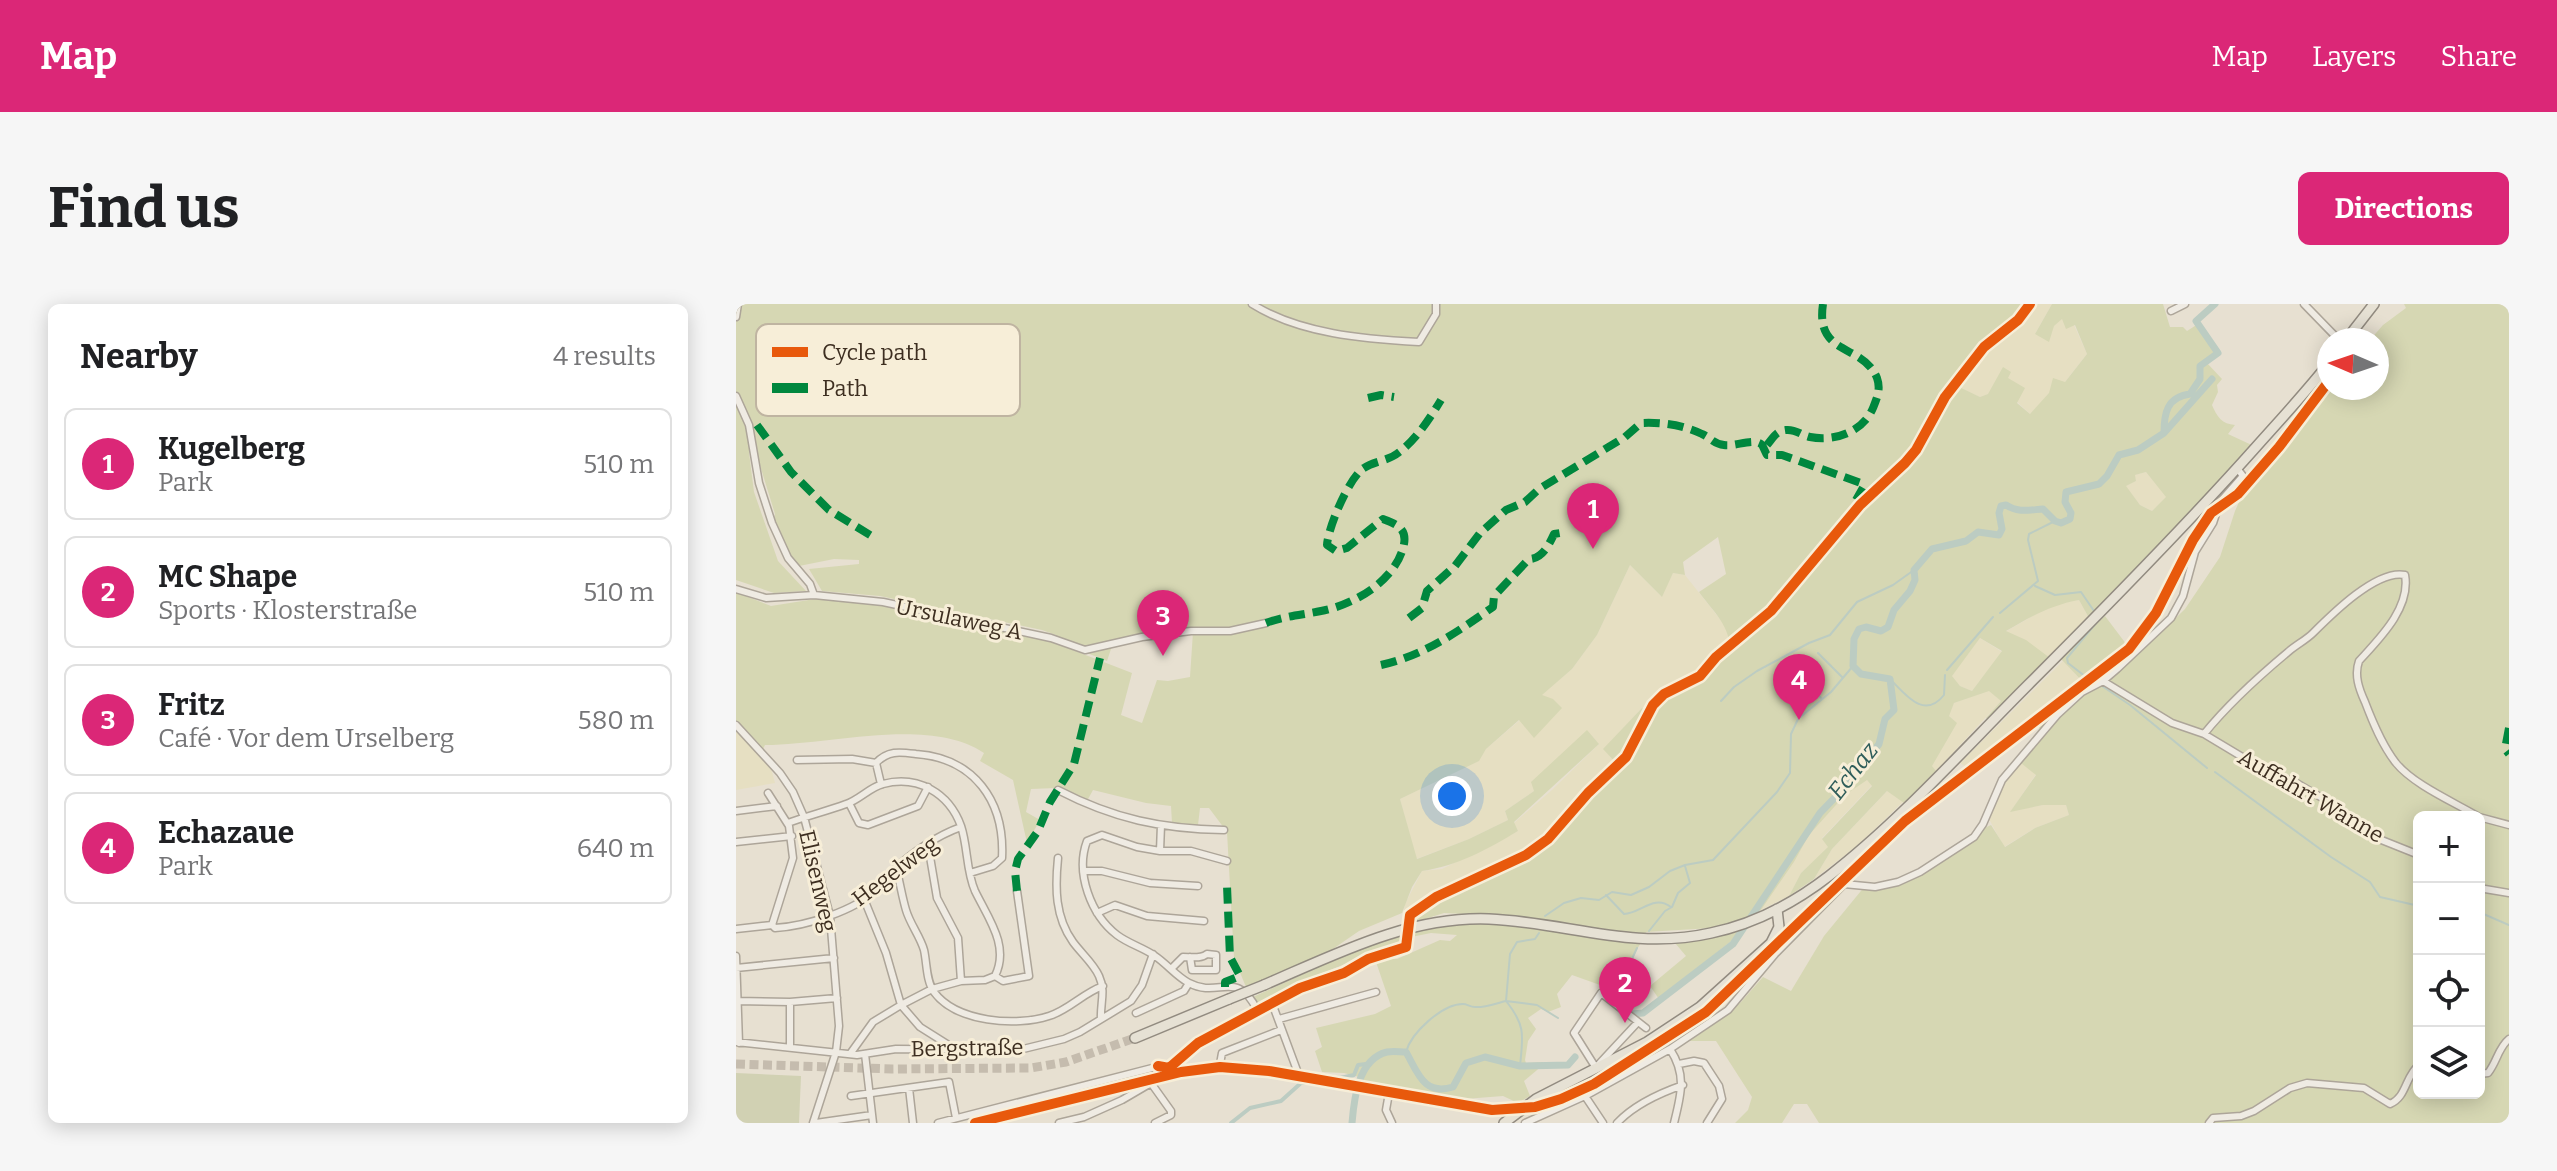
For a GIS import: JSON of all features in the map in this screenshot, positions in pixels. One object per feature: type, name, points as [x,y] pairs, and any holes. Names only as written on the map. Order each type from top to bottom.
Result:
[{"type":"main road","points":[[2355,328],[2374,304]]},
{"type":"main road","points":[[1135,1038],[1398,931],[1440,922],[1506,920],[1610,937],[1649,940],[1688,938],[1753,920],[1799,897],[1881,831],[2121,592],[2239,466],[2317,377]]},
{"type":"main road","points":[[1504,1123],[1536,1099],[1647,1042],[1700,1007],[1772,950],[1780,920],[1774,910]]},
{"type":"main road","points":[[1753,920],[1776,927]]},
{"type":"street","points":[[736,317],[738,304]]},
{"type":"street","points":[[1252,304],[1286,320],[1348,335],[1419,342],[1436,314],[1436,304]]},
{"type":"street","points":[[2171,311],[2185,304]]},
{"type":"street","points":[[2304,304],[2327,328]]},
{"type":"street","points":[[736,396],[749,425],[759,483],[772,523],[788,558],[815,592],[814,595],[766,598],[736,589]]},
{"type":"street","points":[[1525,1123],[1585,1096],[1670,1049],[1728,1010],[1772,950],[1844,884],[1875,887],[1898,882],[1967,843],[1980,831],[2002,780],[2075,697],[2103,681],[2161,629],[2177,609],[2198,546],[2213,523],[2220,502],[2243,476],[2239,466]]},
{"type":"street","points":[[2204,734],[2251,684],[2311,634],[2332,612],[2360,591],[2397,574],[2405,575],[2407,584],[2397,613],[2359,661],[2356,669],[2360,694],[2396,763],[2413,778],[2469,811]]},
{"type":"street","name":"Ursulaweg A","points":[[814,595],[883,602],[1051,638],[1085,650],[1142,637],[1193,631],[1230,631],[1266,623]]},
{"type":"street","name":"Auffahrt Wanne","points":[[2103,681],[2172,723],[2204,734],[2269,773],[2295,782],[2339,808],[2369,835],[2413,853]]},
{"type":"street","name":"Elisenweg","points":[[736,725],[780,773],[793,792],[804,817],[830,916],[839,1026],[836,1052],[817,1105],[814,1123]]},
{"type":"street","points":[[876,763],[883,755],[898,752],[939,755],[959,765],[980,782],[992,800],[1002,858],[993,866],[970,873]]},
{"type":"street","points":[[797,760],[852,759],[876,763]]},
{"type":"street","points":[[876,763],[881,784]]},
{"type":"street","points":[[788,823],[849,803],[881,784],[902,782],[928,787],[951,805],[961,827],[973,888],[996,927],[1000,964],[995,976],[932,989],[901,1005],[873,1022],[850,1054]]},
{"type":"street","points":[[849,803],[859,823],[868,825],[918,806],[928,787]]},
{"type":"street","points":[[1058,790],[1132,821],[1224,830]]},
{"type":"street","points":[[768,793],[788,823],[793,858],[772,925]]},
{"type":"street","points":[[736,811],[777,806]]},
{"type":"street","points":[[2485,819],[2509,825]]},
{"type":"street","points":[[1160,851],[1161,825]]},
{"type":"street","name":"Hegelweg","points":[[736,929],[803,925],[830,916],[878,890],[896,868],[948,832],[961,827]]},
{"type":"street","points":[[1227,861],[1191,851],[1137,847],[1102,835],[1087,841],[1083,852],[1088,893],[1097,913],[1119,937],[1153,954],[1189,983],[1207,989],[1239,988],[1249,994],[1257,1010]]},
{"type":"street","points":[[736,842],[792,836]]},
{"type":"street","points":[[928,845],[937,898],[958,938],[961,981]]},
{"type":"street","points":[[1058,858],[1056,898],[1061,917],[1070,938],[1098,973],[1103,986],[1101,1019]]},
{"type":"street","points":[[896,868],[906,911],[923,948],[932,989],[946,1004],[977,1018],[1006,1021],[1046,1017],[1103,986]]},
{"type":"street","points":[[1084,871],[1102,871],[1150,883],[1198,886]]},
{"type":"street","points":[[2485,889],[2509,893]]},
{"type":"street","points":[[995,976],[1003,981],[1029,976],[1017,891]]},
{"type":"street","points":[[864,899],[886,953],[901,1005],[920,1027],[947,1044],[949,1050]]},
{"type":"street","points":[[1097,913],[1115,905],[1147,916],[1204,921]]},
{"type":"street","name":"Bergstraße","points":[[738,1042],[850,1054],[896,1049],[1019,1050],[1064,1039],[1131,1001],[1142,985],[1153,954]]},
{"type":"street","points":[[1171,969],[1183,957],[1190,957],[1203,957],[1207,954],[1216,955],[1216,970],[1192,970],[1190,957]]},
{"type":"street","points":[[736,956],[738,1042]]},
{"type":"street","points":[[1059,1123],[1086,1118],[1122,1100],[1151,1083],[1194,1046],[1257,1010],[1374,957]]},
{"type":"street","points":[[737,968],[834,958]]},
{"type":"street","points":[[1136,1013],[1184,991],[1189,983]]},
{"type":"street","points":[[1279,1019],[1376,992]]},
{"type":"street","points":[[1638,1022],[1596,1069],[1574,1033],[1601,993],[1646,1028]]},
{"type":"street","points":[[737,1001],[790,1002],[837,998]]},
{"type":"street","points":[[790,1002],[790,1046]]},
{"type":"street","points":[[1272,1003],[1298,1073]]},
{"type":"street","points":[[1220,1064],[1222,1053],[1281,1030]]},
{"type":"street","points":[[2485,1073],[2495,1064],[2501,1045],[2509,1039]]},
{"type":"street","points":[[1670,1049],[1679,1064],[1683,1085],[1674,1123]]},
{"type":"street","points":[[814,1123],[872,1119],[865,1054]]},
{"type":"street","points":[[1679,1064],[1704,1063],[1719,1086],[1722,1099],[1707,1123]]},
{"type":"street","points":[[938,1123],[1160,1066],[1169,1068]]},
{"type":"street","points":[[2209,1123],[2213,1118],[2241,1116],[2254,1111],[2298,1084],[2364,1088],[2390,1104],[2401,1097],[2413,1069]]},
{"type":"street","points":[[851,1096],[948,1082],[956,1118]]},
{"type":"street","points":[[1151,1083],[1171,1111],[1171,1115],[1155,1123]]},
{"type":"street","points":[[1617,1123],[1657,1096],[1683,1085]]},
{"type":"street","points":[[909,1088],[913,1123]]},
{"type":"street","points":[[1389,1093],[1386,1110],[1392,1123]]},
{"type":"street","points":[[1585,1096],[1603,1123]]},
{"type":"street","points":[[1086,1118],[1096,1123]]},
{"type":"shaded area","points":[[2030,304],[2052,304],[2035,334],[2054,326],[2062,318],[2074,325],[2087,354],[2057,392],[2030,414],[1996,382],[1989,394],[1980,397],[1954,386],[1991,340],[2018,320]]},
{"type":"shaded area","points":[[2146,472],[2167,497],[2152,511],[2140,505],[2125,486],[2136,481],[2134,475]]},
{"type":"shaded area","points":[[1630,565],[1661,596],[1673,573],[1685,575],[1723,623],[1729,633],[1730,645],[1700,676],[1664,694],[1647,713],[1642,708],[1604,749],[1618,765],[1536,849],[1436,897],[1410,915],[1404,910],[1405,904],[1422,871],[1442,869],[1518,831],[1514,823],[1599,744],[1587,731],[1534,791],[1505,811],[1508,820],[1416,859],[1400,799],[1478,761],[1486,749],[1520,720],[1534,737],[1541,695],[1572,669],[1597,635]]},
{"type":"shaded area","points":[[2079,600],[2089,618],[2050,658],[2005,632],[2058,603]]},
{"type":"shaded area","points":[[1980,638],[2002,652],[1972,691],[1960,686],[1951,676]]},
{"type":"shaded area","points":[[2063,661],[2082,681],[2030,723],[1966,767],[1960,763]]},
{"type":"shaded area","points":[[1989,690],[2001,701],[1936,771],[1931,766],[1956,723],[1948,715],[1954,703]]},
{"type":"shaded area","points":[[736,725],[769,761],[775,783],[736,790]]},
{"type":"shaded area","points":[[2021,762],[2036,774],[2011,811],[2043,805],[2066,805],[2069,815],[2035,828],[2004,847],[1989,819],[2000,788]]},
{"type":"shaded area","points":[[1866,779],[1872,785],[1822,838],[1829,847],[1801,873],[1789,896],[1761,910],[1809,835],[1845,795]]},
{"type":"shaded area","points":[[1892,786],[1904,801],[1857,846],[1814,879],[1832,849]]},
{"type":"green space","points":[[736,304],[2030,304],[2018,320],[1984,347],[1955,385],[1980,397],[1988,394],[2003,367],[2011,372],[2008,378],[2025,388],[2017,403],[2030,414],[2049,393],[2053,378],[2065,382],[2087,354],[2075,325],[2066,329],[2062,319],[2054,326],[2049,342],[2035,334],[2052,304],[2163,304],[2170,327],[2183,327],[2187,331],[2198,324],[2218,353],[2207,363],[2222,379],[2217,385],[2218,392],[2212,405],[2220,419],[2235,425],[2228,434],[2256,447],[2089,618],[2079,600],[2050,608],[2006,631],[2026,640],[2050,658],[1988,720],[1986,718],[2001,701],[1989,691],[1954,703],[1949,716],[1957,723],[1932,766],[1936,771],[1904,803],[1887,791],[1832,849],[1814,879],[1789,896],[1801,873],[1828,847],[1822,839],[1872,786],[1867,780],[1845,795],[1809,835],[1761,910],[1739,921],[1712,928],[1646,932],[1633,961],[1600,985],[1572,975],[1557,994],[1561,1007],[1548,1012],[1541,1009],[1528,1018],[1536,1029],[1528,1041],[1525,1060],[1526,1063],[1543,1062],[1543,1065],[1524,1081],[1530,1096],[1518,1103],[1503,1096],[1452,1100],[1445,1095],[1362,1081],[1363,1078],[1344,1073],[1322,1072],[1315,1051],[1322,1047],[1316,1028],[1375,1014],[1391,1006],[1375,959],[1397,959],[1440,940],[1450,941],[1457,935],[1431,933],[1411,937],[1411,930],[1484,915],[1444,913],[1412,923],[1410,915],[1436,897],[1536,849],[1618,765],[1603,749],[1642,708],[1647,712],[1664,694],[1700,676],[1730,646],[1722,623],[1699,592],[1726,574],[1718,537],[1683,562],[1685,575],[1673,573],[1662,597],[1630,565],[1597,635],[1572,669],[1542,695],[1553,699],[1562,708],[1534,738],[1519,720],[1486,749],[1479,761],[1400,799],[1417,859],[1508,820],[1505,811],[1534,791],[1531,782],[1587,730],[1599,744],[1514,822],[1518,831],[1460,861],[1422,871],[1402,913],[1359,931],[1330,951],[1246,987],[1234,958],[1227,832],[1209,808],[1200,808],[1198,825],[1172,823],[1171,806],[1093,790],[1087,801],[1056,788],[1031,789],[1026,812],[1040,820],[1027,843],[1013,780],[980,761],[984,753],[962,742],[936,736],[878,735],[765,745],[762,751],[736,723],[736,592],[771,606],[815,599],[885,606],[1052,642],[1132,673],[1121,715],[1142,723],[1157,680],[1190,677],[1193,632],[1112,646],[1107,661],[1055,640],[1056,635],[1042,630],[880,596],[822,591],[809,569],[859,564],[859,560],[834,559],[794,567],[772,523],[775,514],[755,449],[749,453],[754,492],[778,561],[806,591],[774,593],[736,580]],"holes":[[[2146,472],[2166,497],[2152,511],[2140,505],[2126,486],[2136,481],[2135,475]],[[1980,638],[2002,651],[1972,691],[1960,686],[1952,676]]]},
{"type":"green space","points":[[2404,304],[2509,304],[2509,1123],[1819,1123],[1807,1104],[1794,1104],[1782,1123],[1735,1123],[1748,1110],[1752,1097],[1716,1041],[1689,1041],[1741,1002],[1763,977],[1791,991],[1824,936],[1865,886],[1898,882],[1967,843],[1969,835],[1991,825],[2005,847],[2035,828],[2069,815],[2066,805],[2043,805],[2010,812],[2036,775],[2016,759],[2041,730],[2035,724],[2086,685],[2060,658],[2105,616],[2136,657],[2185,609],[2220,557],[2248,482],[2289,440],[2320,400],[2389,400],[2389,328],[2380,328],[2406,308]]},
{"type":"green space","points":[[1740,929],[1735,938],[1659,999],[1650,986],[1686,956],[1675,943]]},
{"type":"green space","points":[[1405,933],[1403,943],[1397,949],[1373,953],[1315,976],[1258,1005],[1253,997],[1345,955]]},
{"type":"green space","points":[[736,1073],[801,1076],[799,1123],[736,1123]]},
{"type":"waterway","name":"Echaz","points":[[1632,1014],[1643,1013],[1733,944],[1820,813],[1849,783],[1879,744],[1885,719],[1894,710],[1890,679],[1861,674],[1853,666],[1854,639],[1859,629],[1866,627],[1881,631],[1888,627],[1894,610],[1910,591],[1915,580],[1914,570],[1932,549],[1966,541],[1978,532],[1999,535],[2002,529],[2001,506],[2043,509],[2061,523],[2070,519],[2071,513],[2065,502],[2066,492],[2099,484],[2119,455],[2138,450],[2164,433],[2168,407],[2176,399],[2190,394],[2200,379],[2200,366],[2218,353],[2196,321],[2215,304]]},
{"type":"waterway","name":"Echaz","points":[[2164,433],[2212,379]]},
{"type":"waterway","points":[[2000,613],[2038,581],[2029,534],[2055,521]]},
{"type":"waterway","points":[[1721,701],[1734,687],[1757,671],[1830,635],[1857,602],[1893,585],[1914,570]]},
{"type":"waterway","points":[[2035,586],[2055,595],[2081,592],[2094,611]]},
{"type":"waterway","points":[[1947,670],[1993,617]]},
{"type":"waterway","points":[[2086,677],[2068,663],[2067,658],[2097,622]]},
{"type":"waterway","points":[[1818,653],[1842,677]]},
{"type":"waterway","points":[[1545,916],[1564,903],[1581,898],[1599,900],[1612,892],[1631,895],[1649,887],[1670,871],[1713,860],[1777,792],[1790,773],[1791,734],[1798,719],[1831,692],[1853,666]]},
{"type":"waterway","points":[[1794,668],[1822,699]]},
{"type":"waterway","points":[[1890,679],[1916,702],[1929,705],[1944,695],[1945,675]]},
{"type":"waterway","points":[[2102,686],[2207,768]]},
{"type":"waterway","points":[[2215,772],[2370,882],[2380,897],[2413,905]]},
{"type":"waterway","points":[[1649,931],[1672,907],[1678,893],[1690,883],[1685,866]]},
{"type":"waterway","points":[[1606,895],[1624,914],[1659,902],[1671,907]]},
{"type":"waterway","points":[[2485,915],[2509,925]]},
{"type":"waterway","points":[[1539,933],[1535,939],[1517,942],[1510,954],[1506,1001],[1537,1005],[1558,1018]]},
{"type":"waterway","points":[[1631,961],[1637,948]]},
{"type":"waterway","points":[[1605,982],[1614,971]]},
{"type":"waterway","points":[[1406,1052],[1421,1028],[1446,1009],[1455,1005],[1482,1007],[1506,1001],[1522,1031],[1520,1066]]},
{"type":"waterway","name":"Echaz","points":[[1352,1123],[1359,1081],[1370,1063],[1387,1052],[1406,1052],[1423,1081],[1443,1089],[1453,1087],[1466,1063],[1485,1057],[1520,1066],[1568,1065],[1575,1057]]},
{"type":"waterway","points":[[1231,1123],[1250,1108],[1281,1101],[1301,1083],[1315,1083],[1321,1075],[1340,1078],[1354,1075],[1358,1065],[1366,1064]]},
{"type":"tunnel","points":[[736,1064],[892,1069],[1031,1068],[1066,1062],[1135,1038]]},
{"type":"marked path","points":[[1767,445],[1777,433],[1786,430],[1819,438],[1847,433],[1862,423],[1874,404],[1879,390],[1877,378],[1862,359],[1842,348],[1826,333],[1822,321],[1823,304]]},
{"type":"marked path","points":[[1368,398],[1381,395],[1394,397]]},
{"type":"marked path","points":[[1266,623],[1347,603],[1372,589],[1393,569],[1404,544],[1404,534],[1396,525],[1383,519],[1347,548],[1336,551],[1327,545],[1331,527],[1358,473],[1405,448],[1441,400]]},
{"type":"marked path","points":[[1409,618],[1422,608],[1427,591],[1455,566],[1480,533],[1506,510],[1525,502],[1539,489],[1625,437],[1641,423],[1680,426],[1724,445],[1758,442],[1767,455],[1782,455],[1861,483],[1864,486],[1856,500]]},
{"type":"marked path","points":[[757,425],[791,472],[829,510],[875,538]]},
{"type":"marked path","points":[[1381,665],[1426,649],[1493,607],[1494,596],[1529,559],[1541,554],[1554,534],[1566,532]]},
{"type":"marked path","points":[[1017,891],[1015,871],[1018,859],[1038,831],[1050,802],[1074,764],[1100,658]]},
{"type":"marked path","points":[[2509,728],[2505,749],[2509,754]]},
{"type":"marked path","points":[[1225,987],[1225,982],[1240,976],[1230,957],[1227,886]]},
{"type":"cycle path","points":[[1158,1066],[1169,1068],[1198,1043],[1300,988],[1344,973],[1368,959],[1406,947],[1410,915],[1436,897],[1526,855],[1548,839],[1588,793],[1626,757],[1653,705],[1664,694],[1700,676],[1716,657],[1771,611],[1860,505],[1905,463],[1916,450],[1945,397],[1984,347],[2018,320],[2030,304]]},
{"type":"cycle path","points":[[975,1123],[1181,1072],[1220,1067],[1269,1071],[1492,1110],[1535,1107],[1594,1084],[1706,1012],[1905,821],[2129,649],[2156,613],[2193,540],[2211,513],[2238,494],[2317,397]]},
{"type":"place","name":"Kugelberg","points":[[1593,549]]},
{"type":"place","name":"Fritz","points":[[1163,656]]},
{"type":"place","name":"Echazaue","points":[[1799,720]]},
{"type":"place","name":"MC Shape","points":[[1625,1023]]}]
